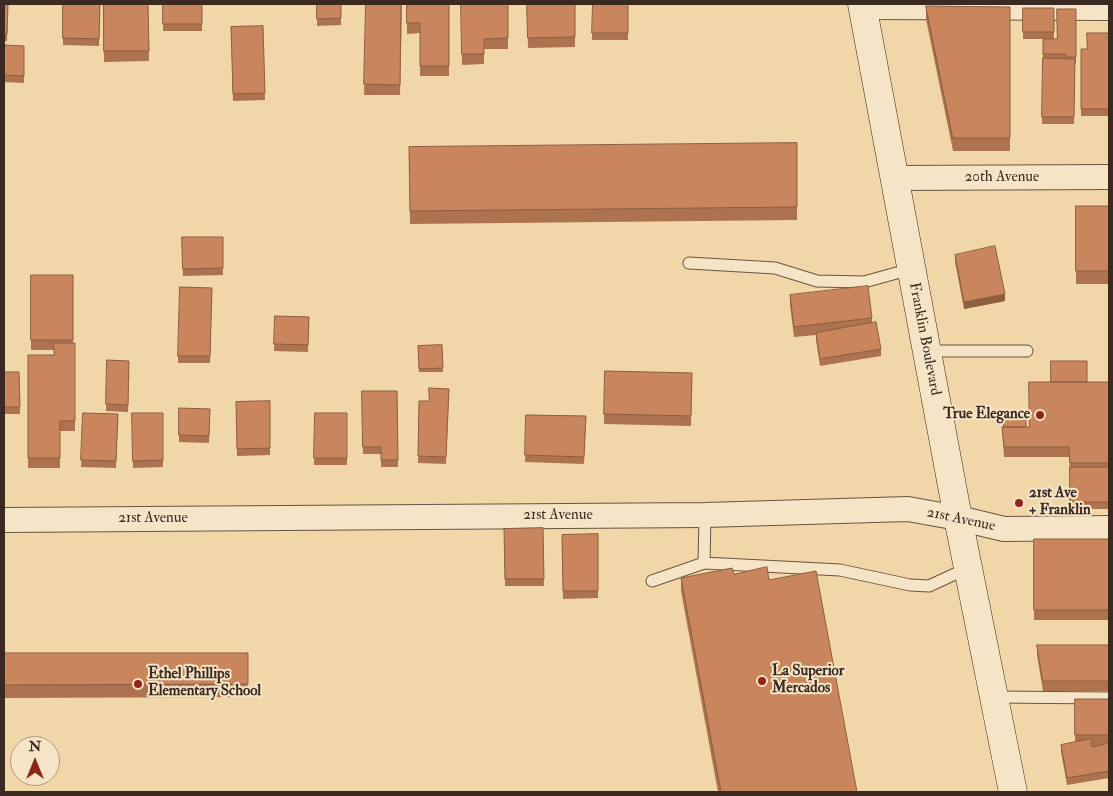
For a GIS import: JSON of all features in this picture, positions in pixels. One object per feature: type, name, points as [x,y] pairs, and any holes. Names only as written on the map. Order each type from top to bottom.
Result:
[{"type":"main road","name":"Franklin Boulevard","points":[[862,6],[958,518],[1013,792]]},
{"type":"street","points":[[862,6],[1109,8]]},
{"type":"street","name":"20th Avenue","points":[[894,178],[1109,178]]},
{"type":"street","name":"21st Avenue","points":[[4,520],[705,515],[908,509],[1004,529],[1109,528]]},
{"type":"lane","points":[[689,263],[776,268],[817,281],[864,282],[911,269]]},
{"type":"lane","points":[[926,351],[1027,351]]},
{"type":"lane","points":[[704,563],[705,515]]},
{"type":"lane","points":[[652,581],[704,563],[840,570],[910,585],[929,586],[968,568]]},
{"type":"lane","points":[[994,697],[1109,698]]},
{"type":"building","points":[[4,4],[8,4],[7,34],[4,34]]},
{"type":"building","points":[[63,4],[100,4],[99,39],[63,38]]},
{"type":"building","points":[[104,4],[148,4],[149,51],[104,51]]},
{"type":"building","points":[[163,4],[202,4],[202,24],[163,24]]},
{"type":"building","points":[[317,4],[341,4],[341,18],[317,19]]},
{"type":"building","points":[[366,4],[401,4],[400,85],[364,84]]},
{"type":"building","points":[[407,4],[449,4],[449,66],[420,66],[420,23],[407,23]]},
{"type":"building","points":[[461,4],[508,4],[508,38],[484,39],[484,54],[462,54]]},
{"type":"building","points":[[527,4],[575,4],[575,37],[528,38]]},
{"type":"building","points":[[593,4],[628,4],[628,33],[592,33]]},
{"type":"building","points":[[926,6],[1010,7],[1010,138],[953,138]]},
{"type":"building","points":[[1023,8],[1054,8],[1054,32],[1023,32]]},
{"type":"building","points":[[1057,9],[1076,9],[1076,57],[1066,57],[1066,54],[1043,54],[1043,39],[1057,39]]},
{"type":"building","points":[[263,26],[265,93],[233,94],[231,27]]},
{"type":"building","points":[[1087,33],[1109,33],[1109,109],[1081,109],[1081,49],[1087,49]]},
{"type":"building","points":[[4,45],[24,46],[24,76],[4,75]]},
{"type":"building","points":[[1043,58],[1075,59],[1074,117],[1042,117]]},
{"type":"building","points":[[797,143],[797,207],[410,211],[409,147]]},
{"type":"building","points":[[1076,206],[1109,206],[1109,271],[1076,271]]},
{"type":"building","points":[[182,237],[223,237],[223,268],[183,269]]},
{"type":"building","points":[[995,246],[1005,294],[964,302],[955,255]]},
{"type":"building","points":[[31,275],[73,275],[73,340],[31,340]]},
{"type":"building","points":[[868,286],[872,318],[794,327],[790,295]]},
{"type":"building","points":[[180,287],[212,288],[210,356],[178,356]]},
{"type":"building","points":[[275,316],[309,317],[308,345],[274,344]]},
{"type":"building","points":[[876,322],[881,349],[820,359],[816,333]]},
{"type":"building","points":[[54,343],[75,343],[75,421],[60,421],[60,458],[28,458],[28,355],[54,355]]},
{"type":"building","points":[[442,345],[443,368],[419,369],[418,346]]},
{"type":"building","points":[[107,360],[129,361],[128,405],[106,404]]},
{"type":"building","points":[[1051,361],[1087,361],[1087,382],[1051,382]]},
{"type":"building","points":[[605,371],[692,373],[691,416],[604,414]]},
{"type":"building","points":[[4,372],[19,372],[20,407],[4,407]]},
{"type":"building","points":[[1029,382],[1109,382],[1109,463],[1070,463],[1069,447],[1004,447],[1002,427],[1029,427]]},
{"type":"building","points":[[429,388],[449,389],[446,457],[418,456],[419,401],[429,401]]},
{"type":"building","points":[[362,391],[397,391],[398,460],[381,460],[381,447],[363,447]]},
{"type":"building","points":[[270,401],[270,448],[237,449],[236,402]]},
{"type":"building","points":[[179,408],[210,409],[209,436],[179,435]]},
{"type":"building","points":[[1004,411],[1026,411],[1026,427],[1004,427]]},
{"type":"building","points":[[83,413],[118,414],[116,461],[81,460]]},
{"type":"building","points":[[132,413],[163,413],[163,460],[133,461]]},
{"type":"building","points":[[315,413],[347,413],[347,458],[314,458]]},
{"type":"building","points":[[526,415],[586,416],[584,457],[525,455]]},
{"type":"building","points":[[1070,467],[1109,467],[1109,502],[1070,502]]},
{"type":"building","points":[[543,528],[544,579],[505,579],[504,529]]},
{"type":"building","points":[[598,534],[598,591],[563,591],[562,535]]},
{"type":"building","points":[[1034,539],[1109,539],[1109,610],[1034,610]]},
{"type":"building","points":[[767,567],[769,580],[816,571],[857,792],[721,792],[681,578],[732,568],[734,574]]},
{"type":"building","points":[[1037,645],[1109,645],[1109,681],[1043,681]]},
{"type":"building","points":[[4,653],[248,653],[248,684],[4,685]]},
{"type":"building","points":[[1075,699],[1109,699],[1109,735],[1075,735]]},
{"type":"building","points":[[1091,739],[1092,747],[1109,743],[1109,771],[1067,778],[1061,745]]},
{"type":"place","name":"True Elegance","points":[[1040,415]]},
{"type":"place","name":"21st Ave + Franklin","points":[[1019,503]]},
{"type":"place","name":"La Superior Mercados","points":[[762,681]]},
{"type":"place","name":"Ethel Phillips Elementary School","points":[[138,684]]}]
